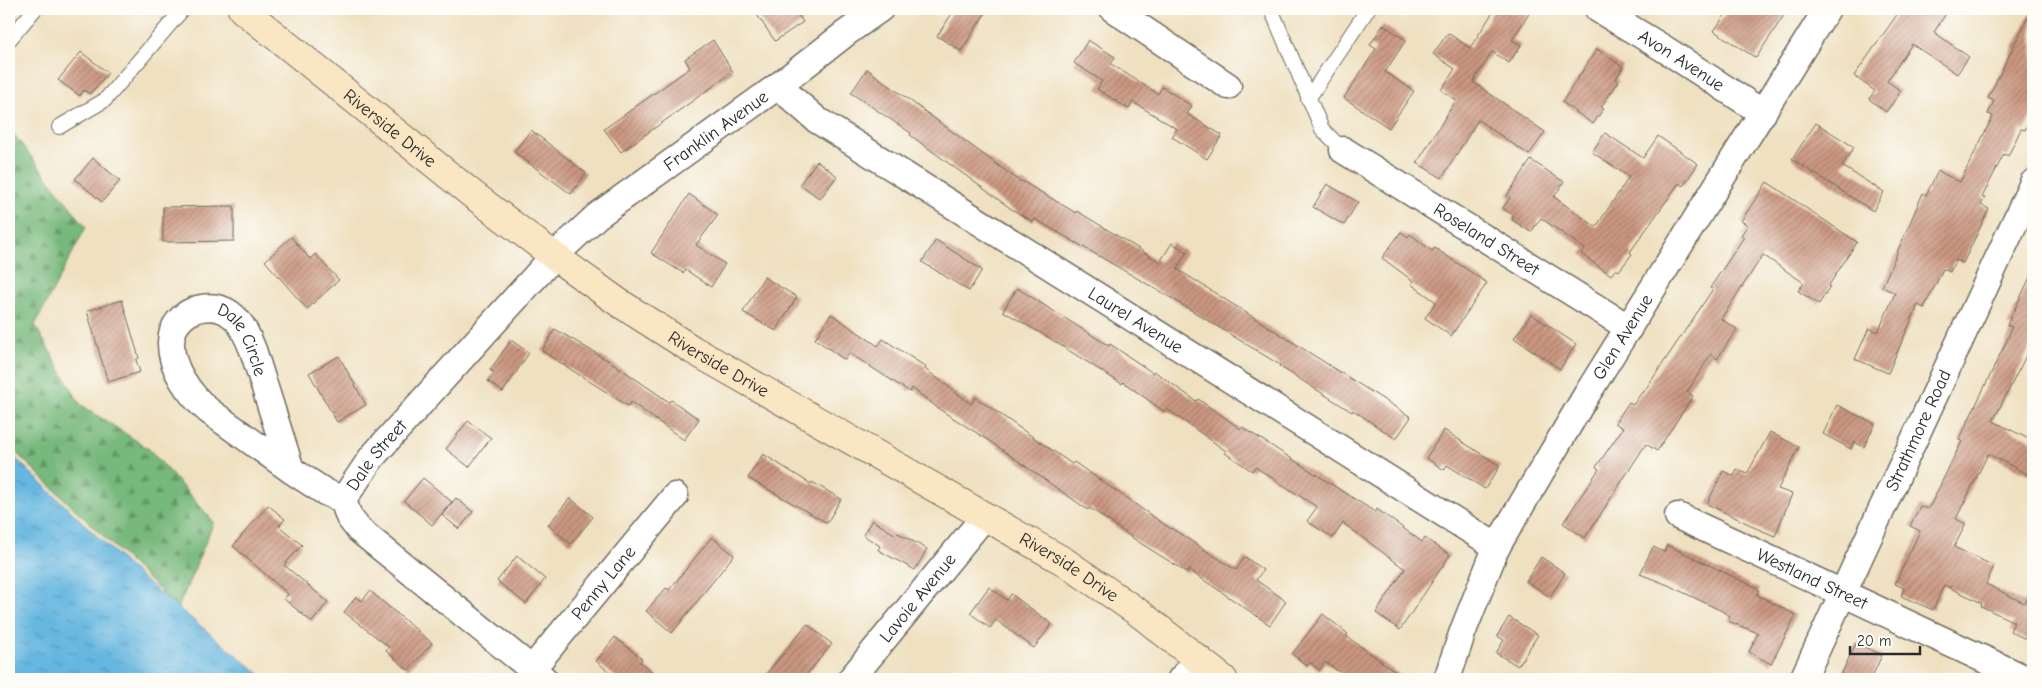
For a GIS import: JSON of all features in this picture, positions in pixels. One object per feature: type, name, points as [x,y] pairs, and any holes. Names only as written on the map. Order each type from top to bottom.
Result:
[{"type":"main road","name":"Riverside Drive","points":[[242,9],[472,194],[618,302],[693,350],[984,518],[1065,562],[1139,613],[1223,679]]},
{"type":"street","name":"Franklin Avenue","points":[[554,256],[604,210],[778,86],[880,9]]},
{"type":"street","points":[[1113,9],[1228,86]]},
{"type":"street","name":"Avon Avenue","points":[[1598,9],[1663,48],[1763,113]]},
{"type":"street","name":"Glen Avenue","points":[[1447,679],[1463,631],[1497,547],[1587,394],[1827,9]]},
{"type":"street","name":"Laurel Avenue","points":[[778,86],[817,120],[1497,547]]},
{"type":"street","name":"Roseland Street","points":[[1343,150],[1629,328]]},
{"type":"street","name":"Strathmore Road","points":[[1803,679],[2033,183]]},
{"type":"street","name":"Dale Street","points":[[538,674],[358,530],[348,517],[343,500],[372,457],[554,256]]},
{"type":"street","name":"Dale Circle","points":[[291,470],[261,372],[247,336],[240,324],[229,312],[214,307],[199,308],[185,314],[175,326],[171,341],[172,356],[187,388],[198,401],[291,470],[325,492],[343,500]]},
{"type":"street","name":"Penny Lane","points":[[538,674],[675,496]]},
{"type":"street","name":"Westland Street","points":[[1678,516],[2026,679]]},
{"type":"street","name":"Lavoie Avenue","points":[[850,679],[984,518]]},
{"type":"street","points":[[1181,679],[1198,658]]},
{"type":"lane","points":[[9,40],[34,9]]},
{"type":"lane","points":[[59,127],[105,100],[184,9]]},
{"type":"lane","points":[[1270,9],[1322,129],[1343,150]]},
{"type":"lane","points":[[1308,99],[1368,9]]},
{"type":"green space","points":[[9,128],[86,227],[35,325],[80,404],[149,449],[214,522],[178,608],[9,446]]},
{"type":"water","points":[[9,452],[140,577],[266,679],[9,679]]},
{"type":"building","points":[[753,9],[794,9],[803,22],[775,41]]},
{"type":"building","points":[[955,9],[988,9],[961,51],[937,36]]},
{"type":"building","points":[[1495,9],[1532,9],[1512,40],[1521,45],[1509,63],[1492,52],[1473,82],[1545,132],[1529,155],[1478,120],[1442,178],[1417,163],[1456,100],[1441,90],[1455,69],[1433,54],[1448,33],[1470,48]]},
{"type":"building","points":[[1729,9],[1788,9],[1756,58],[1714,31]]},
{"type":"building","points":[[1901,9],[1949,9],[1934,32],[1969,57],[1957,74],[1912,44],[1887,81],[1901,91],[1886,112],[1869,99],[1875,91],[1854,76]]},
{"type":"building","points":[[2032,9],[2033,112],[2025,130],[2021,129],[2008,156],[2004,154],[1982,197],[1985,198],[1981,205],[1989,209],[1963,263],[1956,260],[1950,272],[1943,269],[1924,308],[1918,305],[1888,373],[1855,359],[1869,328],[1878,332],[1895,293],[1882,287],[1923,193],[1926,195],[1938,171],[1960,182],[1993,116],[1988,114],[1994,101],[1988,98]]},
{"type":"building","points":[[1383,25],[1406,40],[1385,72],[1414,91],[1389,128],[1344,98],[1376,49],[1370,45]]},
{"type":"building","points":[[713,40],[733,72],[621,152],[604,129],[690,68],[685,59]]},
{"type":"building","points":[[1088,40],[1115,57],[1111,64],[1158,94],[1162,87],[1192,106],[1187,114],[1222,135],[1207,159],[1172,137],[1177,129],[1133,102],[1129,109],[1097,89],[1102,81],[1074,63]]},
{"type":"building","points":[[1597,49],[1623,67],[1616,79],[1619,81],[1601,107],[1604,108],[1593,124],[1562,102]]},
{"type":"building","points":[[81,52],[108,73],[90,94],[84,90],[80,96],[58,80]]},
{"type":"building","points":[[867,69],[1021,182],[1076,213],[1077,211],[1160,262],[1172,243],[1187,252],[1177,269],[1411,417],[1396,439],[1353,410],[1352,412],[1173,299],[1035,219],[1033,222],[1010,208],[910,135],[911,133],[851,93]]},
{"type":"building","points":[[1816,123],[1854,147],[1842,166],[1884,192],[1873,211],[1792,159]]},
{"type":"building","points":[[531,130],[586,173],[571,194],[514,152]]},
{"type":"building","points":[[1605,133],[1643,158],[1658,136],[1698,164],[1683,186],[1679,183],[1630,252],[1632,254],[1619,271],[1616,269],[1611,275],[1581,254],[1585,249],[1541,218],[1531,232],[1512,220],[1514,216],[1503,208],[1510,198],[1507,196],[1531,160],[1564,182],[1554,197],[1596,227],[1629,177],[1592,152]]},
{"type":"building","points":[[93,158],[120,181],[102,202],[75,179]]},
{"type":"building","points":[[817,161],[837,176],[820,199],[800,184]]},
{"type":"building","points":[[1767,182],[1857,242],[1819,304],[1798,291],[1804,283],[1763,255],[1721,319],[1737,329],[1717,359],[1711,354],[1687,392],[1693,396],[1657,451],[1646,444],[1585,538],[1563,523],[1599,469],[1596,467],[1623,428],[1615,423],[1629,402],[1633,405],[1643,393],[1713,289],[1710,288],[1744,237],[1741,235],[1748,225],[1741,221]]},
{"type":"building","points":[[1327,184],[1358,202],[1344,225],[1313,207]]},
{"type":"building","points":[[689,194],[718,215],[696,245],[725,264],[711,287],[686,270],[683,273],[651,253]]},
{"type":"building","points":[[234,206],[234,241],[163,242],[163,207]]},
{"type":"building","points":[[1401,232],[1408,237],[1410,234],[1432,251],[1435,248],[1487,283],[1451,336],[1425,318],[1436,302],[1411,284],[1413,281],[1382,258]]},
{"type":"building","points":[[291,237],[310,259],[315,254],[339,280],[307,309],[265,261]]},
{"type":"building","points":[[936,240],[982,270],[969,291],[922,262]]},
{"type":"building","points":[[2033,271],[2033,342],[1993,421],[2033,441],[2033,477],[1988,454],[1956,519],[1966,524],[1954,547],[1994,566],[1986,584],[2024,603],[2033,584],[2033,643],[2010,631],[2014,622],[1981,606],[1982,603],[1944,585],[1933,610],[1901,596],[1904,588],[1895,584],[1920,531],[1910,526],[1920,506],[1927,509],[1930,506],[1962,441],[1959,440],[2007,340],[2012,327],[2007,325]]},
{"type":"building","points":[[764,277],[797,297],[776,331],[743,312]]},
{"type":"building","points":[[1017,288],[1109,346],[1110,344],[1153,373],[1154,371],[1196,401],[1198,399],[1241,429],[1242,427],[1375,512],[1377,509],[1422,542],[1425,538],[1450,555],[1400,630],[1376,613],[1405,569],[1343,523],[1333,538],[1307,521],[1317,507],[1255,467],[1252,471],[1167,409],[1165,412],[1123,382],[1122,384],[1003,311]]},
{"type":"building","points":[[122,300],[139,358],[136,360],[140,372],[108,382],[87,311]]},
{"type":"building","points":[[831,314],[878,346],[883,339],[926,367],[925,369],[971,404],[975,397],[1072,464],[1074,462],[1171,529],[1236,570],[1245,557],[1263,570],[1256,580],[1286,601],[1270,625],[1189,570],[1188,573],[1137,541],[1090,508],[1088,510],[991,442],[939,409],[912,388],[910,392],[849,353],[845,360],[815,339]]},
{"type":"building","points":[[1531,314],[1576,344],[1560,369],[1514,338]]},
{"type":"building","points":[[555,329],[614,364],[669,402],[671,400],[699,419],[684,440],[631,402],[628,406],[542,351]]},
{"type":"building","points":[[511,340],[529,353],[503,392],[488,381],[494,372],[490,370]]},
{"type":"building","points":[[339,356],[366,405],[337,422],[309,373]]},
{"type":"building","points":[[1837,405],[1875,424],[1864,447],[1854,442],[1851,449],[1823,434]]},
{"type":"building","points":[[468,421],[491,438],[469,467],[446,449]]},
{"type":"building","points":[[1444,430],[1500,466],[1485,489],[1447,465],[1444,470],[1426,458]]},
{"type":"building","points":[[1770,432],[1799,447],[1778,489],[1792,494],[1775,536],[1707,504],[1723,471],[1734,476],[1737,469],[1747,474]]},
{"type":"building","points":[[763,454],[811,484],[812,482],[841,499],[827,523],[748,478]]},
{"type":"building","points":[[423,478],[452,502],[432,525],[404,501]]},
{"type":"building","points":[[456,498],[473,512],[459,529],[442,515]]},
{"type":"building","points":[[570,498],[593,517],[571,544],[548,525]]},
{"type":"building","points":[[268,505],[285,519],[279,526],[302,545],[284,565],[328,602],[312,622],[284,599],[288,594],[233,546]]},
{"type":"building","points":[[872,520],[896,535],[898,533],[927,549],[915,570],[878,550],[880,546],[863,535]]},
{"type":"building","points":[[712,537],[734,555],[672,633],[646,611],[666,588],[669,590]]},
{"type":"building","points":[[1667,545],[1759,589],[1757,595],[1796,615],[1771,664],[1749,652],[1758,633],[1728,621],[1730,616],[1722,611],[1640,574],[1653,547],[1664,552]]},
{"type":"building","points":[[517,556],[545,579],[526,604],[497,581]]},
{"type":"building","points":[[1541,557],[1565,573],[1550,597],[1526,581]]},
{"type":"building","points":[[989,587],[1007,600],[1011,594],[1052,624],[1034,648],[996,620],[990,628],[970,613]]},
{"type":"building","points":[[370,591],[432,643],[408,670],[386,651],[389,647],[344,612],[356,597],[362,601]]},
{"type":"building","points":[[1323,614],[1348,634],[1346,636],[1406,679],[1349,679],[1325,662],[1319,670],[1310,662],[1307,666],[1292,654]]},
{"type":"building","points":[[1509,617],[1538,635],[1518,666],[1496,653],[1504,640],[1497,636]]},
{"type":"building","points":[[807,624],[832,644],[803,679],[762,679]]},
{"type":"building","points":[[615,637],[642,659],[640,662],[661,679],[618,679],[596,661]]},
{"type":"building","points":[[1856,643],[1882,655],[1871,679],[1839,679]]}]
